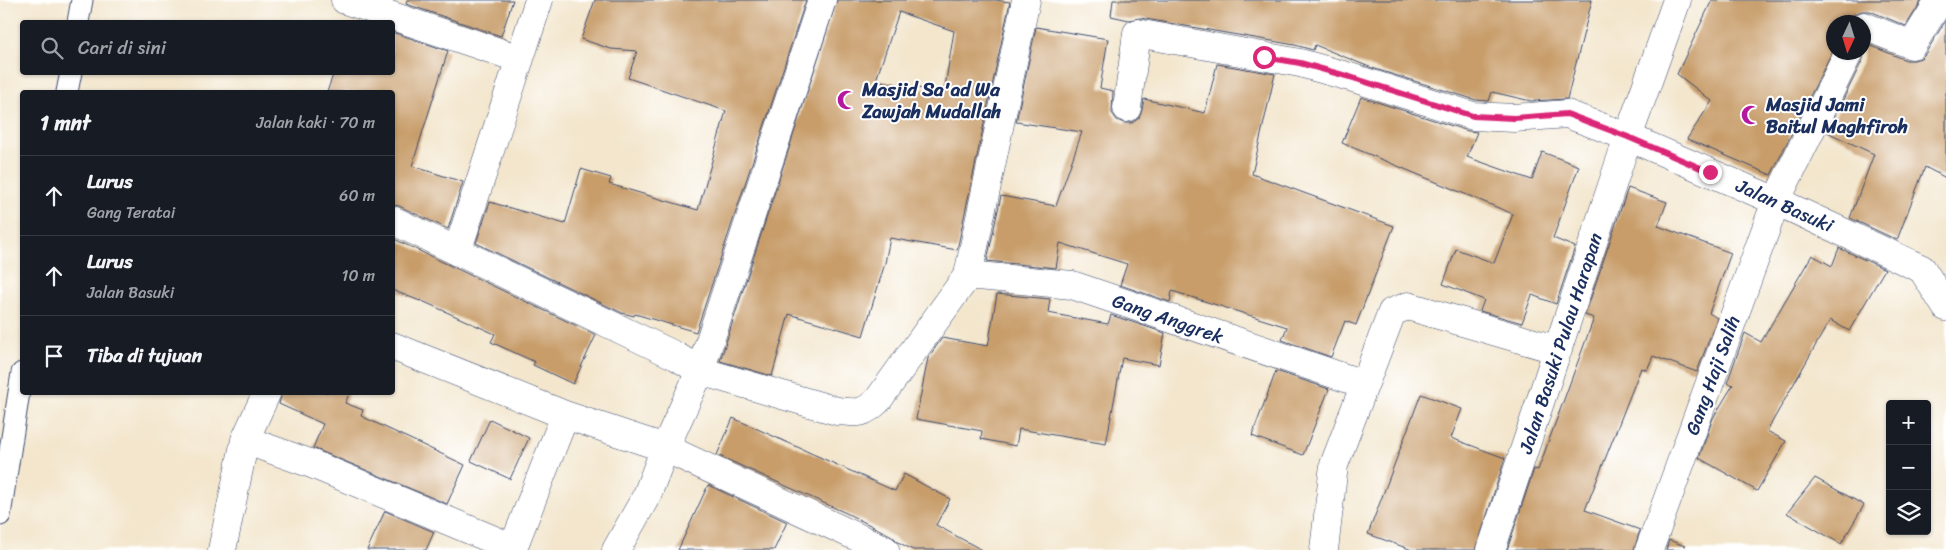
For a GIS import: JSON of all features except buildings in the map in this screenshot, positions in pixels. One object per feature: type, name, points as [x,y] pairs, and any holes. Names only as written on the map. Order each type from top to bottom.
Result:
[{"type":"street","points":[[345,0],[520,59]]},
{"type":"street","points":[[457,252],[539,0]]},
{"type":"street","points":[[616,550],[647,495],[665,448],[700,371],[822,0]]},
{"type":"street","points":[[395,221],[676,356],[700,371],[837,412],[857,413],[868,410],[878,400],[968,274],[1026,0]]},
{"type":"street","points":[[1628,137],[1677,0]]},
{"type":"street","points":[[1871,29],[1912,45],[1940,0]]},
{"type":"street","name":"Jalan Basuki","points":[[1126,108],[1137,33],[1300,63],[1473,116],[1514,118],[1567,114],[1628,137],[1776,201],[1922,269],[1946,307]]},
{"type":"street","name":"Gang Haji Salih","points":[[1649,550],[1776,201],[1845,60]]},
{"type":"street","name":"Jalan Basuki Pulau Harapan","points":[[1491,550],[1628,137]]},
{"type":"street","name":"Gang Anggrek","points":[[968,274],[1072,284],[1364,384]]},
{"type":"street","points":[[1324,550],[1334,465],[1392,312],[1408,306],[1558,350]]},
{"type":"street","points":[[395,347],[565,415],[665,448],[885,550]]},
{"type":"street","points":[[222,550],[245,440],[266,395]]},
{"type":"street","points":[[245,440],[312,464],[512,549],[565,415]]},
{"type":"lane","points":[[78,20],[82,0]]},
{"type":"lane","points":[[67,90],[70,75]]},
{"type":"lane","points":[[0,514],[20,387]]},
{"type":"place","name":"Masjid Sa'ad Wa Zawjah Mudallah","points":[[847,100]]},
{"type":"place","name":"Masjid Jami Baitul Maghfiroh","points":[[1751,115]]},
{"type":"route","points":[[1264,57],[1300,63],[1350,77],[1473,116],[1514,118],[1567,114],[1628,137],[1710,172]]}]
